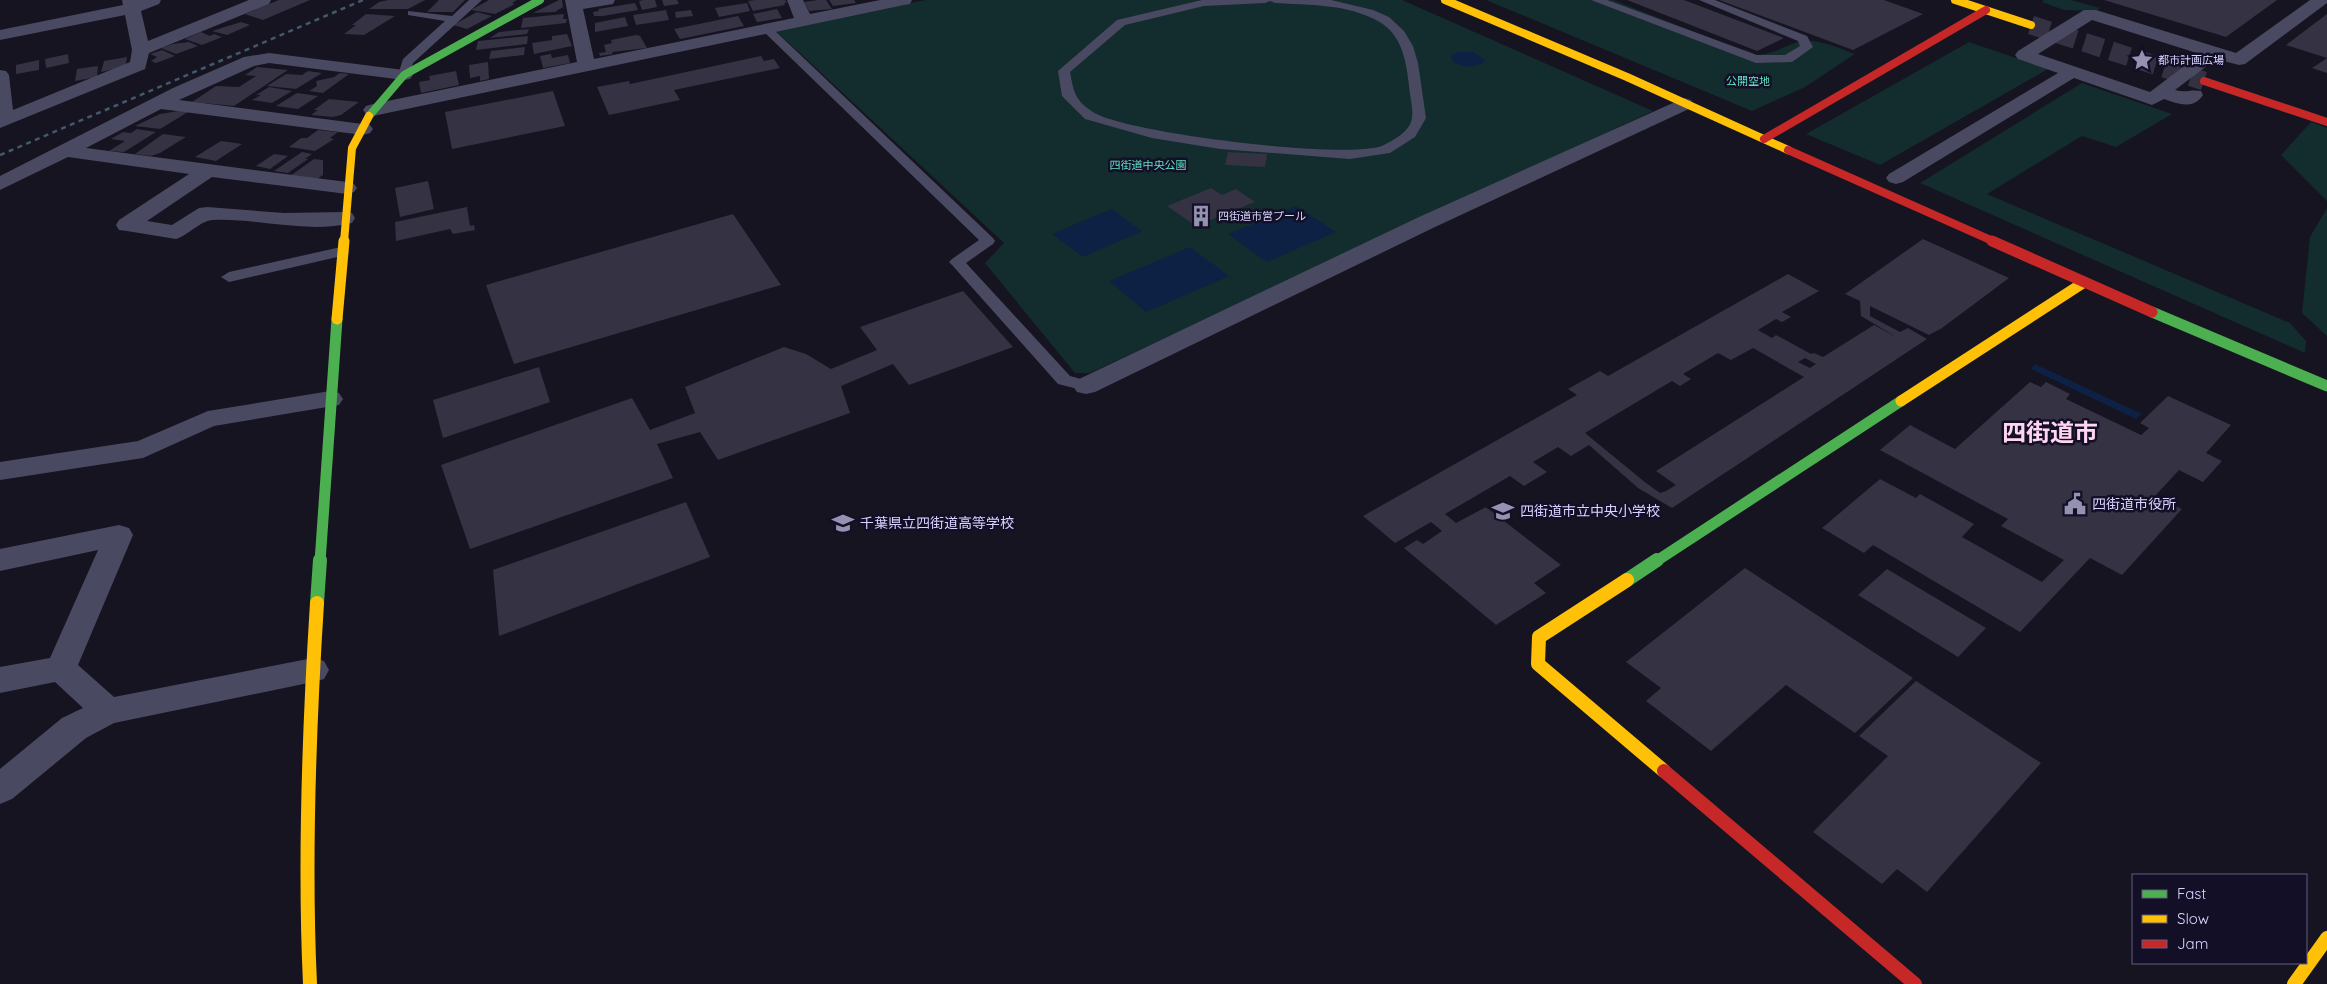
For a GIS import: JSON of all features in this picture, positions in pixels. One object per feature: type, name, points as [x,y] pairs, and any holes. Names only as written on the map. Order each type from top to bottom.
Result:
[{"type":"street","points":[[0,35],[153,0]]},
{"type":"street","points":[[310,984],[307,923],[313,670],[330,399],[341,252],[352,148],[373,110],[404,75],[540,0]]},
{"type":"street","points":[[587,66],[574,2],[607,0]]},
{"type":"street","points":[[795,0],[804,21]]},
{"type":"street","points":[[373,110],[904,0]]},
{"type":"street","points":[[1445,0],[1764,139],[2083,283],[2327,386]]},
{"type":"street","points":[[1955,0],[2032,25]]},
{"type":"street","points":[[2214,52],[2152,99],[2024,55],[2090,14],[2214,52],[2239,60],[2321,0]]},
{"type":"street","points":[[141,50],[256,1]]},
{"type":"street","points":[[0,75],[2,121],[139,65],[141,50],[131,4]]},
{"type":"street","points":[[1764,139],[1986,10]]},
{"type":"street","points":[[0,184],[157,103],[250,61],[269,58],[404,75]]},
{"type":"street","points":[[1896,178],[2072,71]]},
{"type":"street","points":[[2161,92],[2186,100],[2199,88],[2327,122]]},
{"type":"street","points":[[157,103],[363,129]]},
{"type":"street","points":[[1086,386],[1427,222],[1684,104]]},
{"type":"street","points":[[66,151],[347,188]]},
{"type":"street","points":[[208,170],[127,225],[176,232],[207,213],[284,218],[344,218]]},
{"type":"street","points":[[1914,984],[1538,664],[1539,637],[2083,283]]},
{"type":"street","points":[[0,471],[143,449],[208,420],[330,399]]},
{"type":"street","points":[[0,560],[119,535],[61,668]]},
{"type":"street","points":[[61,668],[108,710]]},
{"type":"street","points":[[0,680],[61,668]]},
{"type":"street","points":[[0,789],[74,728],[108,710],[313,670]]},
{"type":"street","points":[[2294,984],[2327,938]]},
{"type":"lane","points":[[404,75],[407,62],[452,19],[476,0]]},
{"type":"lane","points":[[1265,0],[1203,1],[1121,22],[1064,70],[1068,96],[1090,116],[1152,134],[1220,145],[1350,155],[1384,150],[1408,137],[1420,118],[1407,46],[1397,26],[1374,11],[1356,5],[1274,0]]},
{"type":"lane","points":[[1597,0],[1756,59],[1788,59],[1807,47],[1803,39],[1705,0]]},
{"type":"lane","points":[[412,13],[452,19]]},
{"type":"lane","points":[[766,28],[988,241],[957,262],[1064,380],[1086,386]]},
{"type":"lane","points":[[228,277],[341,252]]},
{"type":"green space","name":"四街道中央公園","points":[[926,0],[1402,0],[1653,111],[1090,373],[1075,373],[985,263],[1004,243],[775,30]]},
{"type":"green space","name":"公開空地","points":[[1486,0],[1613,0],[1754,55],[1770,52],[1802,41],[1817,42],[1855,54],[1805,87],[1752,111]]},
{"type":"green space","points":[[2044,0],[2071,0],[2100,8],[2096,11],[2064,10],[2042,2]]},
{"type":"green space","points":[[1969,42],[2048,69],[1880,165],[1806,134]]},
{"type":"green space","points":[[2082,83],[2172,114],[2116,147],[2082,136],[1987,194],[2290,323],[2306,341],[2305,353],[1920,183]]},
{"type":"green space","points":[[2311,122],[2327,128],[2327,201],[2281,155]]},
{"type":"green space","points":[[2327,208],[2327,336],[2302,313],[2310,237]]},
{"type":"water","points":[[1457,52],[1473,52],[1485,60],[1482,64],[1466,67],[1453,62],[1451,56]]},
{"type":"water","points":[[1296,206],[1336,232],[1267,262],[1228,234]]},
{"type":"water","points":[[1112,209],[1142,231],[1083,257],[1052,234]]},
{"type":"water","points":[[1190,247],[1229,276],[1146,312],[1109,281]]},
{"type":"water","points":[[2035,364],[2142,414],[2136,419],[2031,369]]},
{"type":"building","points":[[279,0],[310,0],[263,20],[245,14]]},
{"type":"building","points":[[389,0],[425,0],[408,9],[369,9],[379,2]]},
{"type":"building","points":[[439,0],[465,0],[453,12],[427,12]]},
{"type":"building","points":[[489,0],[517,0],[512,3],[515,4],[495,14],[471,10]]},
{"type":"building","points":[[562,0],[563,7],[555,12],[533,13]]},
{"type":"building","points":[[655,0],[657,7],[642,10],[639,1]]},
{"type":"building","points":[[662,0],[677,0],[679,4],[664,6]]},
{"type":"building","points":[[785,0],[787,3],[753,11],[748,1]]},
{"type":"building","points":[[826,0],[832,9],[809,11],[804,2]]},
{"type":"building","points":[[829,0],[854,0],[856,3],[833,6]]},
{"type":"building","points":[[1627,0],[1684,0],[1784,38],[1757,51]]},
{"type":"building","points":[[1719,0],[1884,0],[1923,14],[1853,50]]},
{"type":"building","points":[[2104,0],[2277,0],[2226,37]]},
{"type":"building","points":[[635,3],[638,10],[594,16],[593,12],[599,11],[598,9]]},
{"type":"building","points":[[747,3],[750,11],[719,17],[715,8]]},
{"type":"building","points":[[777,9],[782,18],[757,22],[753,14]]},
{"type":"building","points":[[666,10],[669,20],[636,25],[633,15]]},
{"type":"building","points":[[691,10],[693,16],[676,18],[675,12]]},
{"type":"building","points":[[477,12],[492,16],[467,29],[453,25]]},
{"type":"building","points":[[366,14],[395,16],[364,35],[344,34],[356,25],[352,25]]},
{"type":"building","points":[[564,14],[563,19],[567,19],[566,23],[521,28],[523,18]]},
{"type":"building","points":[[2327,14],[2327,58],[2286,45]]},
{"type":"building","points":[[738,16],[744,26],[680,39],[674,29]]},
{"type":"building","points":[[625,17],[628,26],[595,32],[595,23]]},
{"type":"building","points":[[241,22],[250,25],[227,35],[212,31]]},
{"type":"building","points":[[529,29],[527,34],[490,38],[499,32]]},
{"type":"building","points":[[201,32],[210,36],[214,34],[222,37],[202,45],[185,39]]},
{"type":"building","points":[[567,34],[572,46],[534,54],[532,43],[552,40],[552,36]]},
{"type":"building","points":[[636,35],[640,36],[647,48],[612,52],[613,54],[600,56],[599,53],[606,52],[604,45],[612,43],[611,40]]},
{"type":"building","points":[[528,36],[527,44],[476,50],[478,41]]},
{"type":"building","points":[[189,42],[198,46],[176,54],[161,48],[173,44]]},
{"type":"building","points":[[525,47],[524,55],[489,59],[491,51]]},
{"type":"building","points":[[162,50],[175,56],[156,63],[151,61],[157,57],[150,54]]},
{"type":"building","points":[[68,54],[69,63],[46,68],[45,59]]},
{"type":"building","points":[[551,54],[552,58],[568,55],[570,63],[543,68],[540,56]]},
{"type":"building","points":[[761,56],[764,61],[774,59],[780,68],[674,90],[680,100],[609,115],[597,87],[629,81],[630,84]]},
{"type":"building","points":[[127,57],[126,63],[122,67],[101,72],[104,61]]},
{"type":"building","points":[[2327,58],[2327,73],[2312,68]]},
{"type":"building","points":[[39,60],[39,70],[16,74],[16,65]]},
{"type":"building","points":[[488,62],[489,79],[480,81],[480,76],[470,78],[469,65]]},
{"type":"building","points":[[98,66],[97,77],[75,81],[77,69]]},
{"type":"building","points":[[257,67],[288,70],[234,106],[192,102],[216,86],[239,87],[256,76],[245,75]]},
{"type":"building","points":[[308,71],[322,73],[296,89],[267,86],[286,74],[302,75]]},
{"type":"building","points":[[456,71],[459,85],[421,93],[419,82],[430,80],[429,76]]},
{"type":"building","points":[[340,73],[349,74],[323,93],[309,91],[317,86],[316,81],[334,77]]},
{"type":"building","points":[[269,87],[292,91],[272,103],[252,100],[261,95],[256,95]]},
{"type":"building","points":[[553,91],[565,126],[452,149],[445,112]]},
{"type":"building","points":[[297,93],[318,96],[298,109],[276,106]]},
{"type":"building","points":[[329,99],[359,102],[341,115],[333,117],[311,115],[318,110],[314,110]]},
{"type":"building","points":[[179,111],[188,112],[160,129],[135,126],[160,114]]},
{"type":"building","points":[[137,129],[156,132],[124,152],[109,151],[125,141],[111,139],[123,132],[131,133]]},
{"type":"building","points":[[318,130],[338,132],[330,138],[334,139],[315,151],[289,147],[301,138],[307,138]]},
{"type":"building","points":[[163,134],[186,137],[160,153],[151,156],[135,154]]},
{"type":"building","points":[[221,141],[242,144],[216,161],[195,157]]},
{"type":"building","points":[[302,152],[312,154],[288,173],[274,171]]},
{"type":"building","points":[[1228,152],[1267,154],[1265,167],[1225,165]]},
{"type":"building","points":[[274,154],[288,156],[270,169],[256,166]]},
{"type":"building","points":[[314,159],[323,160],[323,175],[317,179],[290,176]]},
{"type":"building","points":[[428,181],[434,209],[400,217],[395,188]]},
{"type":"building","name":"四街道市営プール","points":[[1211,188],[1222,195],[1236,189],[1255,202],[1196,226],[1167,206]]},
{"type":"building","points":[[467,207],[470,226],[474,225],[475,230],[453,234],[450,229],[396,241],[395,222]]},
{"type":"building","points":[[733,214],[781,285],[514,364],[486,285]]},
{"type":"building","points":[[1923,239],[2009,278],[1942,328],[1929,335],[1870,306],[1870,316],[1900,332],[1908,328],[1927,339],[1672,508],[1638,488],[1589,445],[1571,456],[1558,447],[1533,462],[1547,472],[1524,486],[1510,476],[1445,514],[1456,523],[1486,507],[1561,565],[1534,583],[1546,593],[1496,625],[1404,548],[1417,540],[1423,544],[1442,531],[1431,522],[1395,543],[1363,516],[1577,395],[1568,389],[1600,371],[1608,376],[1788,274],[1819,291],[1782,312],[1791,317],[1782,322],[1776,319],[1758,330],[1772,338],[1776,335],[1811,354],[1814,353],[1823,357],[1874,325],[1898,338],[1861,316],[1860,301],[1845,294]],"holes":[[[1753,348],[1804,377],[1656,471],[1676,485],[1666,491],[1660,493],[1646,483],[1585,433],[1672,381],[1680,386],[1691,379],[1683,374],[1718,353],[1731,360]],[[1805,358],[1816,364],[1810,368],[1798,362]]]},
{"type":"building","points":[[963,291],[1013,347],[909,385],[893,364],[841,386],[850,413],[718,460],[700,432],[657,444],[673,478],[470,549],[441,465],[632,398],[650,430],[695,413],[685,387],[784,347],[806,354],[831,369],[877,350],[860,327]]},
{"type":"building","points":[[539,367],[550,402],[443,438],[433,400]]},
{"type":"building","name":"四街道市役所","points":[[2030,382],[2041,387],[2046,382],[2070,394],[2066,399],[2141,435],[2149,428],[2140,423],[2168,396],[2231,425],[2206,453],[2222,461],[2203,482],[2179,470],[2155,496],[2182,509],[2122,575],[2090,558],[2020,632],[1873,545],[1864,553],[1822,528],[1880,479],[1916,498],[1920,494],[1974,524],[1962,537],[2042,582],[2064,560],[2001,526],[2008,519],[1880,450],[1910,425],[1955,449]]},
{"type":"building","points":[[686,502],[710,557],[499,636],[493,570]]},
{"type":"building","points":[[1745,568],[1913,678],[1855,733],[1786,685],[1711,751],[1646,701],[1661,688],[1626,662]]},
{"type":"building","points":[[1887,569],[1986,628],[1958,657],[1858,595]]},
{"type":"building","points":[[1916,681],[2041,763],[1927,892],[1897,869],[1882,884],[1813,832],[1888,756],[1859,736]]},
{"type":"tunnel","points":[[2031,25],[2204,81]]},
{"type":"railway","points":[[0,155],[363,0]]},
{"type":"traffic: fast","points":[[369,116],[404,75],[540,0]]},
{"type":"traffic: fast","points":[[2152,312],[2327,386]]},
{"type":"traffic: fast","points":[[317,603],[337,319]]},
{"type":"traffic: fast","points":[[1627,580],[1901,401]]},
{"type":"traffic: slow","points":[[1445,0],[1627,77],[1788,150]]},
{"type":"traffic: slow","points":[[1955,0],[2031,25]]},
{"type":"traffic: slow","points":[[337,319],[352,148],[369,116]]},
{"type":"traffic: slow","points":[[1901,401],[2083,283]]},
{"type":"traffic: slow","points":[[1627,580],[1539,637],[1538,664],[1664,771]]},
{"type":"traffic: slow","points":[[310,984],[307,923],[313,670],[317,603]]},
{"type":"traffic: slow","points":[[2294,984],[2327,938]]},
{"type":"traffic: jam","points":[[1764,139],[1986,10]]},
{"type":"traffic: jam","points":[[2204,81],[2327,122]]},
{"type":"traffic: jam","points":[[1788,150],[2152,312]]},
{"type":"traffic: jam","points":[[1664,771],[1915,984]]},
{"type":"place","name":"都市計画広場","points":[[2142,60]]},
{"type":"place","name":"四街道市営プール","points":[[1201,216]]},
{"type":"place","name":"四街道市役所","points":[[2075,504]]},
{"type":"place","name":"四街道市立中央小学校","points":[[1503,511]]},
{"type":"place","name":"千葉県立四街道高等学校","points":[[843,523]]},
{"type":"district","name":"四街道市","points":[[2050,432]]}]
